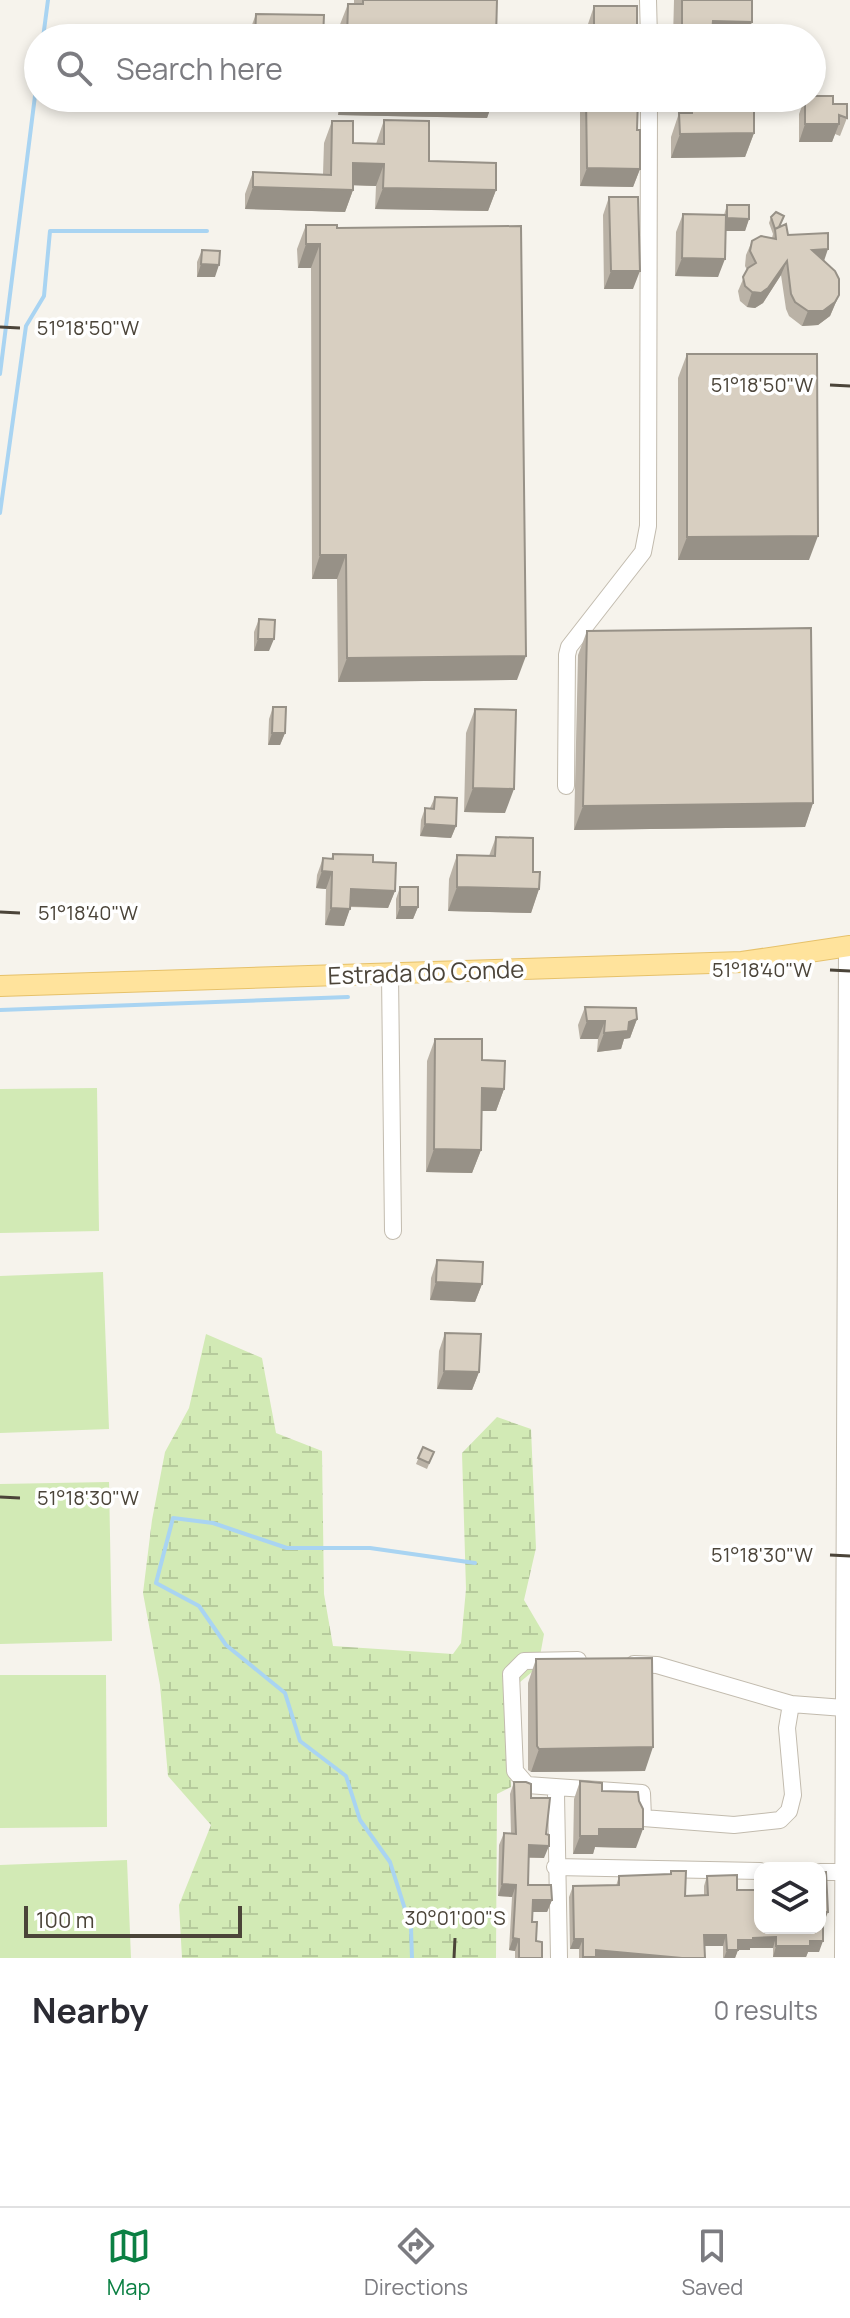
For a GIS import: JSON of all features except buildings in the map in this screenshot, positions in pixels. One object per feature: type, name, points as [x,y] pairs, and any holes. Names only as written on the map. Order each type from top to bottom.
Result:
[{"type":"main road","name":"Estrada do Conde","points":[[0,986],[742,962],[849,946]]},
{"type":"street","points":[[648,0],[649,24]]},
{"type":"street","points":[[566,786],[569,647],[643,552],[648,526],[649,112]]},
{"type":"street","points":[[843,1958],[849,946]]},
{"type":"street","points":[[390,974],[393,1231]]},
{"type":"street","points":[[791,1704],[787,1728],[793,1795],[789,1811],[780,1820],[734,1825],[643,1818],[642,1793],[527,1785],[515,1771],[511,1674],[524,1661],[549,1658],[657,1665],[791,1704],[844,1708]]},
{"type":"street","points":[[556,1794],[559,1958]]},
{"type":"street","points":[[555,1867],[754,1871]]},
{"type":"street","points":[[826,1872],[843,1872]]},
{"type":"green space","points":[[97,1088],[99,1231],[0,1233],[0,1089]]},
{"type":"green space","points":[[103,1272],[109,1429],[0,1433],[0,1276]]},
{"type":"green space","points":[[206,1334],[262,1358],[276,1433],[322,1451],[324,1594],[333,1646],[453,1654],[461,1643],[466,1589],[462,1453],[497,1417],[531,1429],[536,1548],[524,1600],[544,1634],[538,1667],[506,1694],[511,1787],[497,1794],[496,1958],[182,1958],[179,1905],[211,1825],[168,1776],[160,1685],[143,1593],[165,1452],[189,1408]]},
{"type":"green space","points":[[109,1482],[112,1641],[0,1644],[0,1484]]},
{"type":"green space","points":[[0,1675],[106,1675],[107,1827],[0,1828]]},
{"type":"green space","points":[[127,1860],[131,1958],[0,1958],[0,1865]]},
{"type":"waterway","points":[[45,24],[48,0]]},
{"type":"waterway","points":[[0,374],[33,112]]},
{"type":"waterway","points":[[0,513],[26,326],[44,296],[50,231],[207,231]]},
{"type":"waterway","points":[[0,1010],[348,997]]},
{"type":"waterway","points":[[412,1958],[411,1928],[390,1862],[360,1820],[346,1776],[300,1741],[285,1693],[226,1645],[199,1606],[156,1583],[173,1518],[213,1523],[287,1548],[370,1548],[475,1563]]}]
